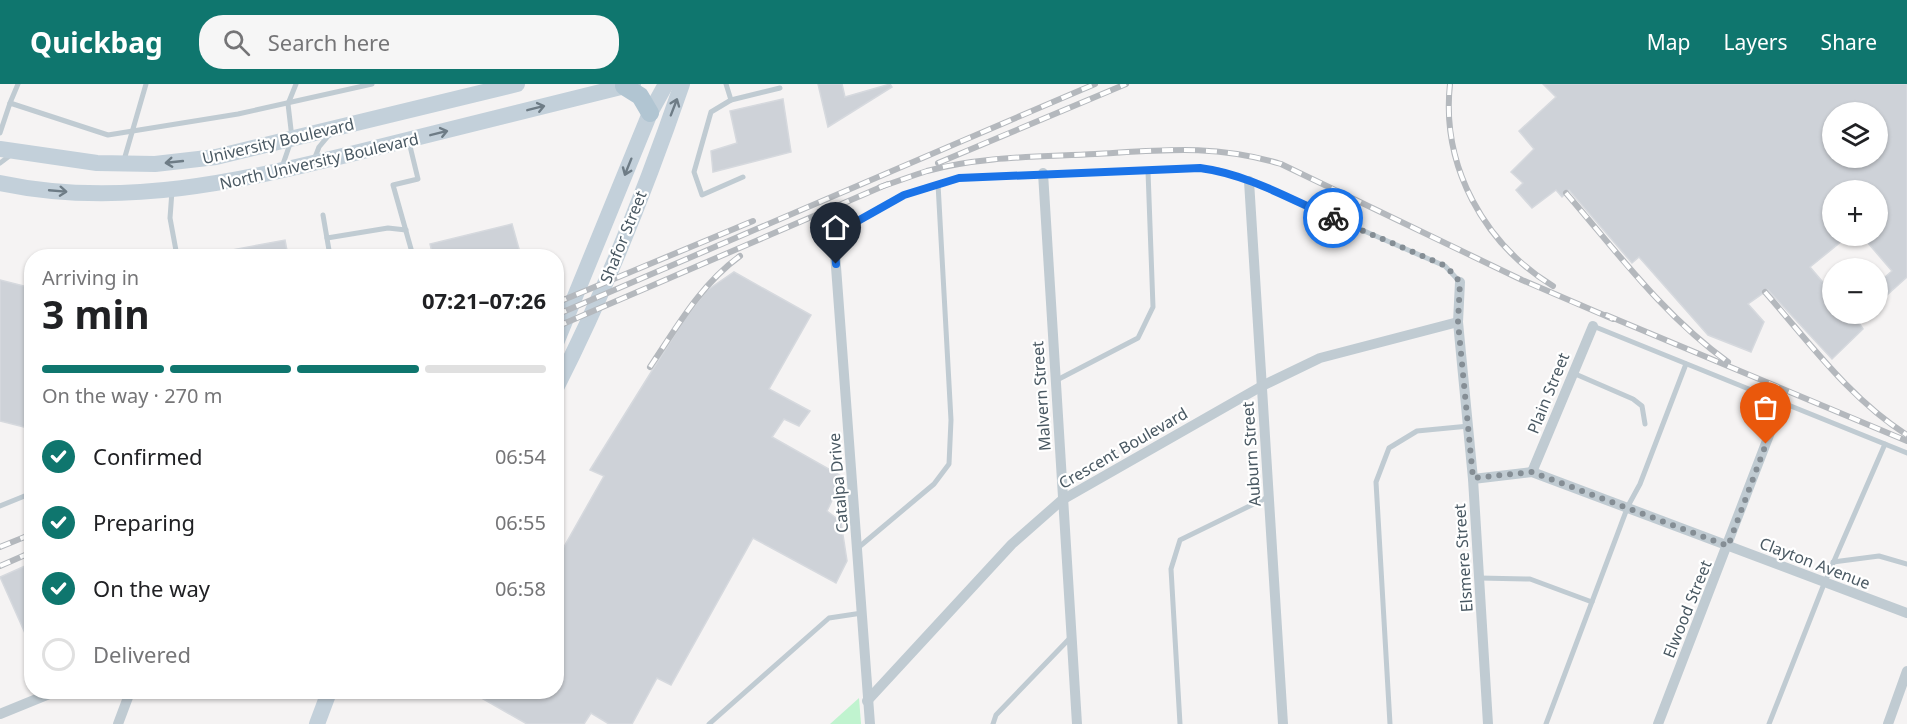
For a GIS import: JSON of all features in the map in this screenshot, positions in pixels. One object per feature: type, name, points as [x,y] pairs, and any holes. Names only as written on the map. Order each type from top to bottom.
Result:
[{"type":"main road","name":"University Boulevard","points":[[8,150],[61,159],[123,163],[155,164],[216,157],[517,84]]},
{"type":"main road","name":"Shafor Street","points":[[564,323],[650,113],[666,84]]},
{"type":"main road","name":"Shafor Street","points":[[564,372],[580,340],[651,169],[682,84]]},
{"type":"main road","points":[[629,85],[640,96],[650,113]]},
{"type":"main road","name":"North University Boulevard","points":[[0,183],[58,191],[113,193],[210,186],[280,172],[629,85]]},
{"type":"main road","points":[[316,724],[326,699]]},
{"type":"street","name":"Malvern Street","points":[[1043,173],[1054,381],[1077,724]]},
{"type":"street","name":"Auburn Street","points":[[1249,181],[1283,724]]},
{"type":"street","name":"Catalpa Drive","points":[[834,240],[859,548],[870,724]]},
{"type":"street","name":"Elsmere Street","points":[[1460,282],[1458,322],[1473,478],[1488,724]]},
{"type":"street","name":"Crescent Boulevard","points":[[867,701],[1011,544],[1062,500],[1262,386],[1320,358],[1458,322]]},
{"type":"street","name":"Plain Street","points":[[1532,472],[1593,326]]},
{"type":"street","name":"Elwood Street","points":[[1658,724],[1781,404]]},
{"type":"street","name":"Clayton Avenue","points":[[1473,478],[1532,472],[1628,506],[1824,584],[1907,613]]},
{"type":"street","points":[[1888,724],[1907,671]]},
{"type":"street","points":[[0,714],[37,699]]},
{"type":"street","points":[[118,724],[127,699]]},
{"type":"lane","points":[[0,133],[18,84]]},
{"type":"lane","points":[[123,163],[146,84]]},
{"type":"lane","points":[[280,172],[292,138],[288,104],[296,84]]},
{"type":"lane","points":[[10,103],[108,135],[288,104],[372,84]]},
{"type":"lane","points":[[726,84],[731,100]]},
{"type":"lane","points":[[743,177],[702,195],[694,172],[711,112],[731,100],[780,88]]},
{"type":"lane","points":[[313,164],[319,147],[334,129]]},
{"type":"lane","points":[[409,140],[418,179],[393,185],[411,249]]},
{"type":"lane","points":[[0,164],[8,150]]},
{"type":"lane","points":[[834,240],[847,227],[904,195],[959,178],[1200,168],[1218,170],[1249,181],[1446,266],[1460,282]]},
{"type":"lane","points":[[1054,381],[1138,338],[1148,323],[1153,307],[1148,171]]},
{"type":"lane","points":[[859,548],[934,484],[949,464],[951,420],[938,184]]},
{"type":"lane","points":[[172,189],[170,218],[176,249]]},
{"type":"lane","points":[[323,215],[329,249]]},
{"type":"lane","points":[[327,238],[388,228],[406,230]]},
{"type":"lane","points":[[1593,326],[1781,404],[1907,453]]},
{"type":"lane","points":[[1546,724],[1628,506],[1640,484],[1686,364]]},
{"type":"lane","points":[[1573,373],[1634,399],[1642,406],[1645,424]]},
{"type":"lane","points":[[1390,724],[1376,482],[1389,448],[1418,431],[1469,426]]},
{"type":"lane","points":[[1769,724],[1833,562],[1885,444]]},
{"type":"lane","points":[[0,506],[24,496]]},
{"type":"lane","points":[[1180,724],[1172,569],[1180,540],[1269,497]]},
{"type":"lane","points":[[1833,562],[1879,556],[1907,564]]},
{"type":"lane","points":[[1479,578],[1530,579],[1592,602]]},
{"type":"lane","points":[[709,724],[829,618],[862,613]]},
{"type":"lane","points":[[993,724],[996,715],[1071,637]]},
{"type":"green space","points":[[859,698],[861,724],[830,724]]},
{"type":"building","points":[[818,84],[842,84],[845,97],[890,84],[892,87],[828,127]]},
{"type":"building","points":[[1543,84],[1907,84],[1907,277],[1888,294],[1888,274],[1892,271],[1888,266],[1888,258],[1881,258],[1871,246],[1888,246],[1888,180],[1822,180],[1822,246],[1836,246],[1810,267],[1822,281],[1822,324],[1860,324],[1863,329],[1832,359],[1768,290],[1748,304],[1764,322],[1751,352],[1708,335],[1639,257],[1632,263],[1569,190],[1562,197],[1556,190],[1532,208],[1516,190],[1523,183],[1511,172],[1534,149],[1519,131],[1556,97]]},
{"type":"building","points":[[783,99],[791,152],[713,172],[711,151],[737,143],[730,111]]},
{"type":"building","points":[[512,224],[519,249],[431,249],[430,244]]},
{"type":"building","points":[[285,240],[287,249],[237,249]]},
{"type":"building","points":[[734,272],[811,315],[769,389],[810,411],[799,426],[784,419],[772,437],[843,477],[827,511],[841,522],[847,561],[836,583],[753,538],[671,685],[657,678],[632,724],[609,724],[591,713],[584,724],[527,724],[483,699],[564,699],[564,547],[604,476],[590,470],[683,321],[706,291]]},
{"type":"building","points":[[0,280],[24,286],[24,427],[0,421]]},
{"type":"building","points":[[24,566],[24,631],[0,577]]},
{"type":"railway","points":[[564,312],[1095,84]]},
{"type":"railway","points":[[938,163],[1126,84]]},
{"type":"railway","points":[[1450,84],[1449,114],[1453,144],[1460,173],[1472,200],[1488,225],[1507,248],[1528,269],[1553,286]]},
{"type":"railway","points":[[880,187],[927,171],[968,162],[1167,150],[1233,153],[1281,164],[1522,280],[1613,319]]},
{"type":"railway","points":[[564,324],[888,184]]},
{"type":"railway","points":[[1566,193],[1662,304],[1728,362]]},
{"type":"railway","points":[[564,300],[753,221]]},
{"type":"railway","points":[[650,367],[701,293],[740,256]]},
{"type":"railway","points":[[1765,292],[1849,387],[1886,421],[1907,435]]},
{"type":"railway","points":[[1606,315],[1907,441]]},
{"type":"railway","points":[[0,547],[24,537]]},
{"type":"railway","points":[[0,566],[24,556]]},
{"type":"way so far","points":[[1333,218],[1446,266],[1460,282],[1458,322],[1473,478],[1532,472],[1628,506],[1728,546],[1766,444]]},
{"type":"route","points":[[836,264],[834,240],[847,227],[904,195],[959,178],[1200,168],[1218,170],[1249,181],[1333,218]]}]
